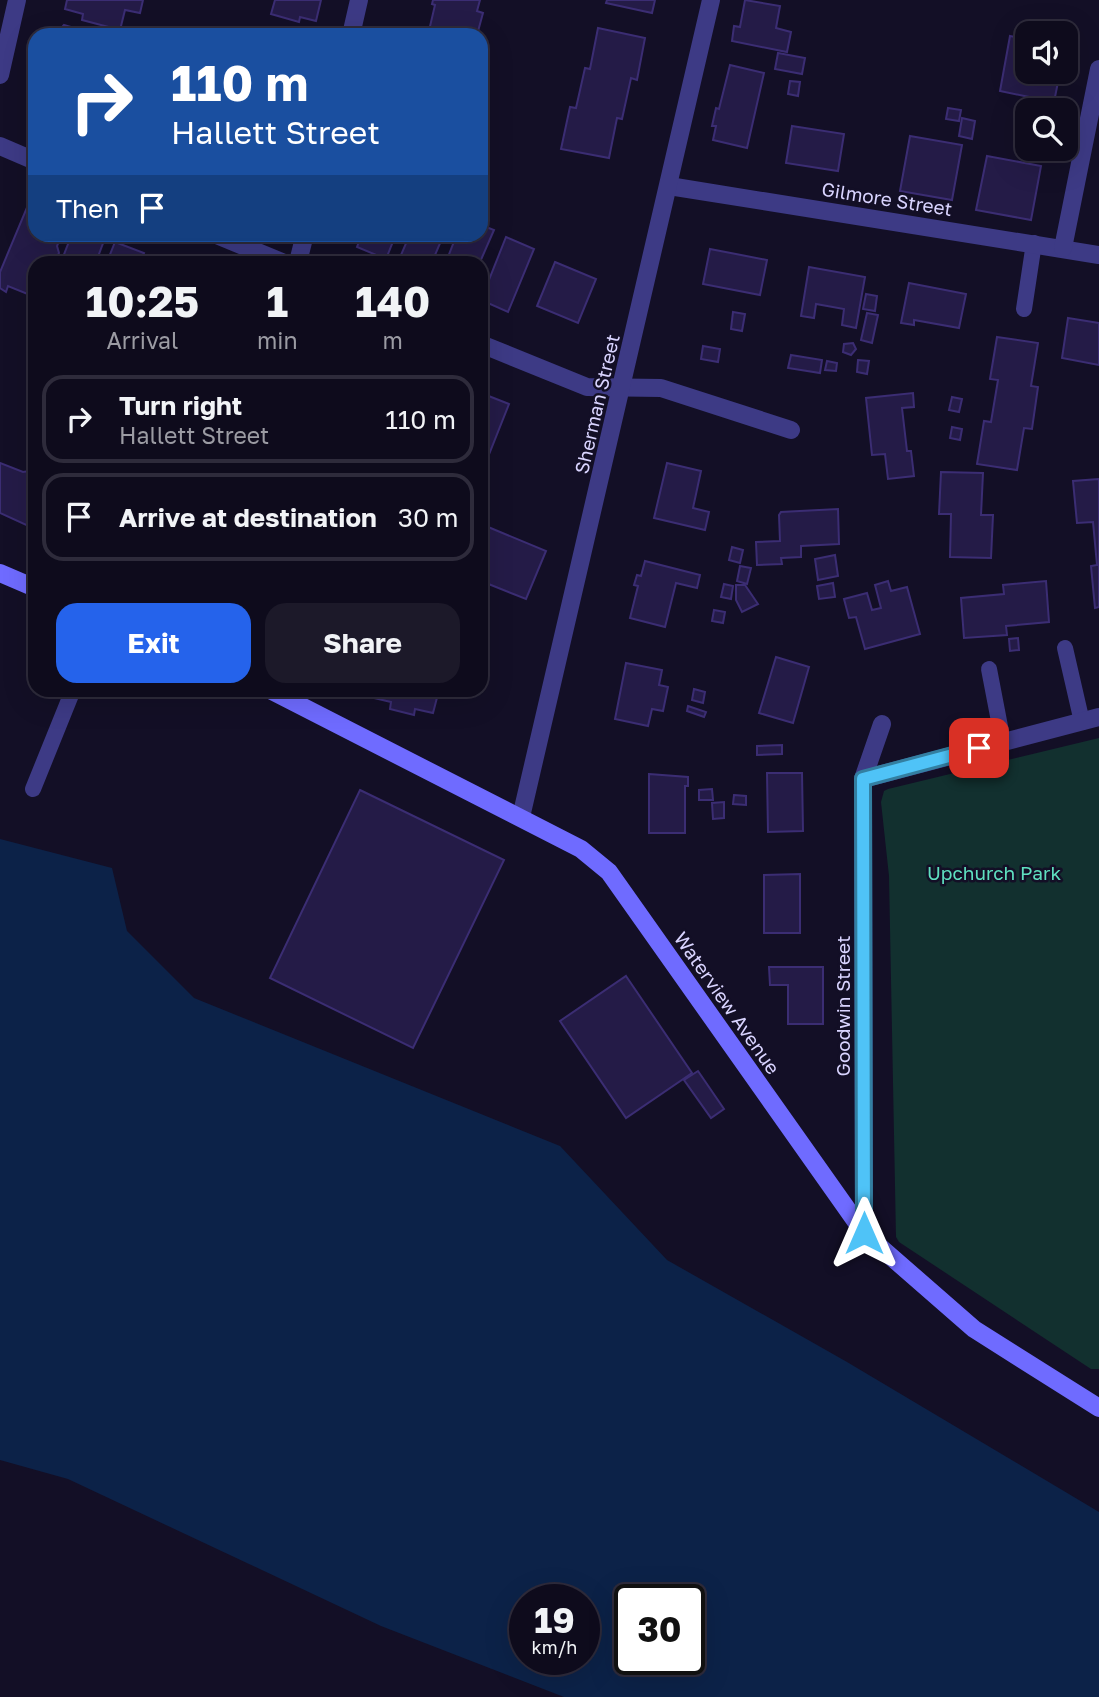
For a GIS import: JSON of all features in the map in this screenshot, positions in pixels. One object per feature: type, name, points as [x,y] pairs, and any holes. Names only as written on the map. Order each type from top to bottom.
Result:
[{"type":"street","points":[[0,75],[17,0]]},
{"type":"street","points":[[353,28],[359,0]]},
{"type":"street","name":"Sherman Street","points":[[521,817],[711,0]]},
{"type":"street","points":[[1063,248],[1099,69]]},
{"type":"street","points":[[0,146],[28,158]]},
{"type":"street","name":"Gilmore Street","points":[[669,186],[1099,255]]},
{"type":"street","points":[[233,242],[267,256]]},
{"type":"street","points":[[488,347],[587,387],[661,388],[791,430]]},
{"type":"street","points":[[0,573],[28,584]]},
{"type":"street","name":"Waterview Avenue","points":[[284,697],[582,849],[609,872],[864,1233],[974,1329],[1099,1408]]},
{"type":"street","points":[[863,779],[1090,720]]},
{"type":"street","name":"Goodwin Street","points":[[864,1233],[863,779],[882,724]]},
{"type":"lane","points":[[1024,309],[1034,243]]},
{"type":"lane","points":[[1065,648],[1090,720]]},
{"type":"lane","points":[[989,670],[1003,742]]},
{"type":"lane","points":[[33,789],[70,697]]},
{"type":"green space","name":"Upchurch Park","points":[[1099,738],[1099,1369],[1091,1369],[899,1242],[896,1237],[889,876],[881,802],[884,791],[888,789]]},
{"type":"water","points":[[0,839],[112,868],[127,931],[194,998],[560,1146],[667,1260],[847,1362],[1099,1512],[1099,1697],[564,1697],[381,1626],[68,1479],[0,1460]]},
{"type":"building","points":[[67,0],[143,0],[140,13],[125,10],[120,28],[82,20],[83,14],[65,9]]},
{"type":"building","points":[[275,0],[321,0],[316,21],[300,17],[299,22],[271,14]]},
{"type":"building","points":[[433,0],[480,0],[477,11],[483,13],[479,28],[430,28],[435,5],[432,4]]},
{"type":"building","points":[[607,0],[655,0],[652,13],[606,3]]},
{"type":"building","points":[[745,0],[780,6],[776,28],[791,32],[787,52],[732,41],[734,26],[740,27]]},
{"type":"building","points":[[598,28],[645,38],[637,80],[631,78],[622,119],[617,118],[609,158],[561,149],[570,107],[576,108],[585,68],[590,69]]},
{"type":"building","points":[[1010,36],[1015,37],[1015,84],[1058,84],[1055,98],[1034,98],[1000,91]]},
{"type":"building","points":[[778,53],[805,58],[802,74],[775,69]]},
{"type":"building","points":[[730,65],[764,73],[747,148],[713,140],[716,126],[712,126],[716,108],[719,109]]},
{"type":"building","points":[[790,81],[800,82],[798,96],[788,94]]},
{"type":"building","points":[[948,108],[961,110],[959,121],[946,119]]},
{"type":"building","points":[[962,118],[975,121],[972,139],[959,136]]},
{"type":"building","points":[[792,126],[844,134],[838,171],[786,163]]},
{"type":"building","points":[[910,136],[962,145],[952,200],[900,191]]},
{"type":"building","points":[[987,156],[1041,166],[1031,220],[976,210]]},
{"type":"building","points":[[28,205],[28,242],[59,242],[59,253],[58,256],[28,256],[28,294],[8,286],[6,292],[0,288],[0,272]]},
{"type":"building","points":[[488,228],[494,230],[483,256],[448,256],[454,242],[488,242]]},
{"type":"building","points":[[506,237],[534,249],[508,312],[488,303],[488,282]]},
{"type":"building","points":[[69,242],[104,242],[98,256],[63,256]]},
{"type":"building","points":[[115,242],[144,253],[143,256],[109,256]]},
{"type":"building","points":[[359,242],[393,242],[387,256],[379,256],[357,247]]},
{"type":"building","points":[[407,242],[441,242],[435,256],[401,256]]},
{"type":"building","points":[[710,249],[767,260],[760,295],[703,284]]},
{"type":"building","points":[[555,262],[596,279],[578,323],[537,306]]},
{"type":"building","points":[[809,267],[865,277],[856,328],[842,325],[844,309],[816,304],[814,318],[801,316]]},
{"type":"building","points":[[909,283],[966,294],[959,328],[914,320],[914,325],[901,323]]},
{"type":"building","points":[[866,294],[877,296],[875,311],[863,309]]},
{"type":"building","points":[[733,312],[745,314],[742,331],[731,329]]},
{"type":"building","points":[[867,313],[878,315],[872,343],[861,340]]},
{"type":"building","points":[[1068,318],[1099,323],[1099,365],[1062,358]]},
{"type":"building","points":[[997,337],[1038,343],[1031,386],[1038,387],[1032,429],[1024,428],[1017,470],[977,464],[984,421],[991,422],[998,380],[990,379]]},
{"type":"building","points":[[853,343],[856,349],[851,355],[843,352],[844,344]]},
{"type":"building","points":[[703,346],[720,349],[718,362],[701,359]]},
{"type":"building","points":[[791,355],[822,360],[820,373],[788,368]]},
{"type":"building","points":[[858,360],[869,361],[867,374],[857,372]]},
{"type":"building","points":[[827,361],[837,363],[836,371],[825,370]]},
{"type":"building","points":[[913,393],[914,407],[902,408],[907,451],[911,451],[914,476],[888,479],[885,454],[872,455],[866,398]]},
{"type":"building","points":[[488,396],[509,404],[488,457]]},
{"type":"building","points":[[952,397],[962,399],[959,412],[949,410]]},
{"type":"building","points":[[952,427],[962,429],[960,440],[950,438]]},
{"type":"building","points":[[0,463],[23,472],[28,471],[28,526],[0,513]]},
{"type":"building","points":[[667,463],[701,471],[693,508],[709,512],[705,530],[654,518]]},
{"type":"building","points":[[941,472],[983,473],[981,515],[993,515],[991,558],[950,557],[951,514],[939,514]]},
{"type":"building","points":[[1099,479],[1099,607],[1095,608],[1091,566],[1097,565],[1093,522],[1077,523],[1073,481]]},
{"type":"building","points":[[838,509],[839,544],[801,546],[801,557],[781,558],[782,564],[757,565],[756,542],[780,541],[781,512]]},
{"type":"building","points":[[488,527],[546,551],[526,599],[488,584]]},
{"type":"building","points":[[732,547],[743,550],[740,563],[729,560]]},
{"type":"building","points":[[835,555],[838,576],[818,580],[815,559]]},
{"type":"building","points":[[645,561],[700,575],[697,588],[676,583],[665,627],[630,618],[638,586],[634,585],[637,575],[641,576]]},
{"type":"building","points":[[740,566],[751,568],[747,584],[737,581]]},
{"type":"building","points":[[888,581],[891,591],[907,587],[920,634],[865,649],[856,617],[849,618],[844,599],[867,593],[872,610],[881,608],[875,585]]},
{"type":"building","points":[[1046,581],[1049,622],[1006,626],[1007,635],[964,638],[961,598],[1004,594],[1003,585]]},
{"type":"building","points":[[833,583],[835,597],[819,599],[817,586]]},
{"type":"building","points":[[724,584],[733,586],[731,599],[721,597]]},
{"type":"building","points":[[736,585],[745,585],[758,604],[742,612],[736,600]]},
{"type":"building","points":[[714,610],[725,612],[723,623],[712,621]]},
{"type":"building","points":[[1018,638],[1019,650],[1010,651],[1009,639]]},
{"type":"building","points":[[776,657],[809,667],[793,723],[759,713]]},
{"type":"building","points":[[626,663],[662,670],[659,685],[668,687],[663,711],[652,709],[648,726],[615,719]]},
{"type":"building","points":[[694,689],[705,692],[703,703],[692,700]]},
{"type":"building","points":[[437,697],[433,713],[415,709],[414,715],[390,709],[391,702],[374,698]]},
{"type":"building","points":[[688,706],[706,712],[704,717],[687,711]]},
{"type":"building","points":[[782,745],[782,754],[757,755],[757,746]]},
{"type":"building","points":[[767,773],[802,773],[803,831],[768,832]]},
{"type":"building","points":[[649,774],[688,777],[688,786],[685,786],[685,833],[649,833]]},
{"type":"building","points":[[712,789],[713,800],[699,800],[699,790]]},
{"type":"building","points":[[360,790],[504,860],[413,1048],[270,978]]},
{"type":"building","points":[[734,795],[746,796],[746,805],[733,804]]},
{"type":"building","points":[[724,802],[724,818],[713,819],[712,803]]},
{"type":"building","points":[[800,874],[800,933],[764,933],[764,875]]},
{"type":"building","points":[[769,967],[823,967],[823,1024],[788,1024],[788,985],[770,985]]},
{"type":"building","points":[[626,976],[692,1073],[626,1118],[560,1021]]},
{"type":"building","points":[[698,1071],[724,1109],[711,1118],[684,1080]]},
{"type":"route","points":[[864,1233],[863,779],[979,748]]}]
